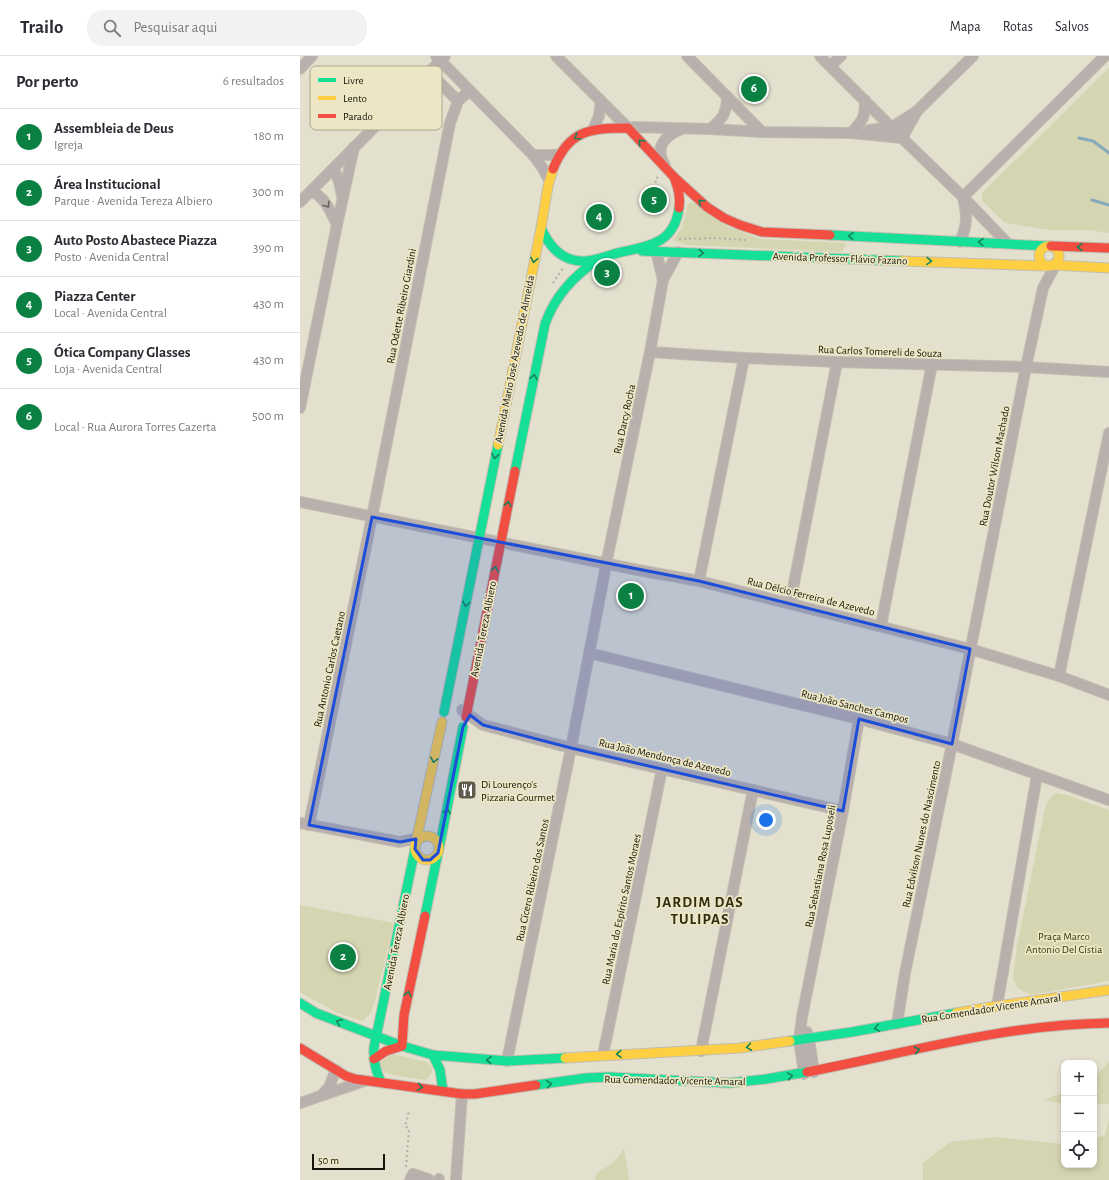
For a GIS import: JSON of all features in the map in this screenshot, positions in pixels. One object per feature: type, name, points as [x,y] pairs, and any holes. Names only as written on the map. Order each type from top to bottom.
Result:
[{"type":"street","points":[[300,69],[312,56]]},
{"type":"street","points":[[556,56],[628,128],[674,177]]},
{"type":"street","points":[[687,56],[762,132]]},
{"type":"street","points":[[820,56],[963,197],[1007,243]]},
{"type":"street","points":[[830,66],[841,56]]},
{"type":"street","points":[[851,133],[892,128],[917,111],[973,56]]},
{"type":"street","points":[[963,197],[1104,56]]},
{"type":"street","points":[[433,66],[440,58],[469,91],[533,155],[549,180]]},
{"type":"street","points":[[442,86],[458,102]]},
{"type":"street","name":"Rua Odette Ribeiro Giardini","points":[[372,517],[450,123],[458,102],[469,91]]},
{"type":"street","points":[[710,129],[718,123],[723,115],[727,106],[727,96]]},
{"type":"street","points":[[851,133],[862,121],[865,112],[865,100]]},
{"type":"street","points":[[593,130],[599,116],[601,101]]},
{"type":"street","points":[[902,138],[917,111]]},
{"type":"street","points":[[549,180],[559,155],[565,147],[583,132],[593,130],[628,128],[684,128],[762,132],[851,133],[902,138]]},
{"type":"street","points":[[541,228],[544,236],[553,249],[563,256],[576,260],[597,260],[616,254],[634,251],[657,242],[674,226],[677,220],[680,200],[674,177],[661,158],[661,147],[668,136],[684,128]]},
{"type":"street","points":[[300,202],[371,130]]},
{"type":"street","points":[[300,408],[354,147]]},
{"type":"street","points":[[533,155],[559,155]]},
{"type":"street","points":[[333,169],[340,184],[343,202]]},
{"type":"street","name":"Avenida Professor Flávio Fazano","points":[[674,177],[719,216],[742,226],[762,232],[1109,248]]},
{"type":"street","name":"Avenida Mario José Azevedo de Almeida","points":[[479,538],[541,228],[549,180]]},
{"type":"street","points":[[311,191],[322,198],[337,225]]},
{"type":"street","points":[[963,197],[967,217],[959,248],[964,260],[970,263]]},
{"type":"street","points":[[1049,246],[1054,247],[1058,251],[1059,256],[1049,264],[1039,257],[1043,248],[1049,246]]},
{"type":"street","name":"Avenida Professor Flávio Fazano","points":[[634,251],[970,263],[1049,264],[1109,268]]},
{"type":"street","name":"Rua Darcy Rocha","points":[[656,251],[663,280]]},
{"type":"street","name":"Rua Darcy Rocha","points":[[607,563],[650,352],[663,280],[678,252]]},
{"type":"street","name":"Avenida Mario José Azevedo de Almeida","points":[[501,542],[545,324],[549,312],[562,290],[580,272],[597,260]]},
{"type":"street","name":"Rua Doutor Wilson Machado","points":[[970,649],[1026,367],[1049,264]]},
{"type":"street","name":"Rua Doutor Wilson Machado","points":[[1043,288],[1049,264]]},
{"type":"street","name":"Rua Carlos Tomereli de Souza","points":[[650,352],[744,358],[1026,367],[1109,372]]},
{"type":"street","points":[[699,581],[744,358]]},
{"type":"street","points":[[790,604],[837,362]]},
{"type":"street","points":[[881,626],[932,364]]},
{"type":"street","points":[[1059,676],[1109,433]]},
{"type":"street","name":"Rua Délcio Ferreira de Azevedo","points":[[300,502],[699,581],[970,649],[1059,676],[1109,695]]},
{"type":"street","name":"Rua Antonio Carlos Caetano","points":[[305,824],[372,517]]},
{"type":"street","name":"Avenida Tereza Albiero","points":[[444,712],[479,538]]},
{"type":"street","name":"Avenida Tereza Albiero","points":[[465,713],[501,542]]},
{"type":"street","name":"Rua Cícero Ribeiro dos Santos","points":[[507,1061],[607,563]]},
{"type":"street","name":"Rua Edvilson Nunes do Nascimento","points":[[897,1024],[905,973],[970,649]]},
{"type":"street","name":"Rua João Sanches Campos","points":[[589,653],[859,719],[952,744],[1109,800]]},
{"type":"street","points":[[449,708],[459,708],[465,713],[466,720],[457,730],[444,727],[442,716],[449,708]]},
{"type":"street","name":"Rua João Mendonça de Azevedo","points":[[465,713],[483,725],[571,748],[843,811]]},
{"type":"street","name":"Rua Sebastiana Rosa Luposeli","points":[[787,1042],[797,1028],[802,1017],[843,811],[859,719]]},
{"type":"street","name":"Avenida Tereza Albiero","points":[[375,1036],[382,1014],[442,722]]},
{"type":"street","name":"Rua João Mendonça de Azevedo","points":[[457,730],[483,725]]},
{"type":"street","name":"Avenida Tereza Albiero","points":[[402,1046],[404,1015],[439,851],[457,730]]},
{"type":"street","name":"Rua Maria do Espírito Santos Moraes","points":[[603,1055],[662,769]]},
{"type":"street","points":[[997,1006],[1037,775]]},
{"type":"street","points":[[701,1051],[753,790]]},
{"type":"street","points":[[305,824],[417,846]]},
{"type":"street","points":[[429,836],[438,842],[439,851],[436,856],[430,860],[423,860],[417,846],[429,836]]},
{"type":"street","name":"Rua Comendador Vicente Amaral","points":[[300,1003],[316,1013],[402,1046],[433,1055],[507,1061],[740,1048],[787,1042],[997,1006],[1109,990]]},
{"type":"street","points":[[360,1030],[375,1024],[382,1014],[391,1022],[397,1023],[404,1015]]},
{"type":"street","name":"Rua Sebastiana Rosa Luposeli","points":[[802,1017],[809,1073]]},
{"type":"street","name":"Rua Comendador Vicente Amaral","points":[[300,1048],[350,1078],[462,1094],[475,1094],[586,1078],[609,1077],[729,1083],[760,1080],[809,1073],[1002,1033],[1042,1027],[1109,1023]]},
{"type":"street","points":[[375,1036],[374,1059],[376,1071],[381,1082]]},
{"type":"street","points":[[374,1059],[386,1050],[402,1046]]},
{"type":"street","points":[[433,1055],[440,1070],[443,1091]]},
{"type":"street","points":[[320,1096],[329,1087],[336,1070]]},
{"type":"street","points":[[300,1103],[365,1081]]},
{"type":"street","points":[[456,1180],[462,1094]]},
{"type":"street","points":[[409,1175],[433,1179]]},
{"type":"path","points":[[655,180],[662,198]]},
{"type":"path","points":[[409,1111],[405,1126],[409,1129],[409,1175]]},
{"type":"highlighted area","points":[[372,517],[699,581],[970,649],[952,744],[859,719],[843,811],[571,748],[483,725],[470,715],[463,727],[438,853],[430,860],[423,860],[415,849],[416,839],[400,842],[309,825]]},
{"type":"green space","points":[[1109,68],[1109,233],[1088,230],[1050,230],[1005,223],[982,200],[982,193]]},
{"type":"green space","points":[[692,202],[728,227],[760,239],[847,243],[842,252],[686,245],[673,240],[682,228],[688,204]]},
{"type":"green space","name":"Praça Marco Antonio Del Cístia","points":[[1056,793],[1067,795],[1109,810],[1109,981],[1030,995],[1018,988],[1013,979],[1017,946],[1045,808],[1049,799]]},
{"type":"green space","points":[[300,905],[394,923],[375,1001],[370,1014],[362,1021],[338,1013],[300,992]]},
{"type":"green space","points":[[392,1054],[427,1062],[432,1068],[432,1073],[425,1080],[388,1074],[384,1072],[379,1063]]},
{"type":"green space","points":[[1109,1061],[1109,1104],[1097,1104],[1097,1074]]},
{"type":"green space","points":[[1061,1093],[1061,1103],[1043,1100]]},
{"type":"green space","points":[[1109,1119],[1109,1180],[923,1180],[923,1163],[950,1142],[995,1137],[1061,1144],[1061,1168],[1097,1168],[1097,1138],[1105,1135]]},
{"type":"green space","points":[[624,1149],[629,1180],[595,1180],[597,1173],[613,1163]]},
{"type":"waterway","points":[[1079,138],[1093,141],[1109,153]]},
{"type":"waterway","points":[[1092,200],[1109,205]]},
{"type":"traffic: fast","points":[[541,228],[546,238],[560,254],[577,261],[589,261],[658,242],[671,230],[676,220],[679,208]]},
{"type":"traffic: fast","points":[[830,235],[1048,246]]},
{"type":"traffic: fast","points":[[642,251],[902,261]]},
{"type":"traffic: fast","points":[[515,471],[545,324],[554,305],[566,288],[580,273],[597,260]]},
{"type":"traffic: fast","points":[[444,712],[498,445]]},
{"type":"traffic: fast","points":[[439,849],[463,727]]},
{"type":"traffic: fast","points":[[381,1082],[375,1065],[374,1047],[415,849]]},
{"type":"traffic: fast","points":[[425,916],[438,853]]},
{"type":"traffic: fast","points":[[300,1003],[316,1013],[402,1046],[433,1055],[507,1061],[565,1058]]},
{"type":"traffic: fast","points":[[790,1041],[852,1032],[956,1013]]},
{"type":"traffic: fast","points":[[433,1055],[440,1070],[443,1091]]},
{"type":"traffic: fast","points":[[536,1085],[586,1078],[609,1077],[729,1083],[766,1079],[807,1072]]},
{"type":"traffic: slow","points":[[498,445],[548,186],[553,169]]},
{"type":"traffic: slow","points":[[1049,246],[1056,249],[1059,256],[1056,263],[1049,266],[1042,263],[1039,256],[1042,249],[1049,246]]},
{"type":"traffic: slow","points":[[902,261],[1047,266]]},
{"type":"traffic: slow","points":[[1052,265],[1109,268]]},
{"type":"traffic: slow","points":[[416,842],[442,722]]},
{"type":"traffic: slow","points":[[427,836],[436,839],[439,848],[436,857],[427,860],[418,857],[415,848],[418,839],[427,836]]},
{"type":"traffic: slow","points":[[956,1013],[1109,990]]},
{"type":"traffic: slow","points":[[565,1058],[740,1048],[790,1041]]},
{"type":"traffic: jam","points":[[553,169],[566,146],[573,139],[582,134],[602,129],[628,128],[674,177],[679,192],[679,208]]},
{"type":"traffic: jam","points":[[674,177],[707,207],[724,218],[740,225],[762,232],[830,235]]},
{"type":"traffic: jam","points":[[1051,246],[1109,248]]},
{"type":"traffic: jam","points":[[466,717],[515,471]]},
{"type":"traffic: jam","points":[[374,1059],[386,1051],[402,1046],[404,1015],[425,916]]},
{"type":"traffic: jam","points":[[807,1072],[995,1034],[1033,1028],[1109,1023]]},
{"type":"traffic: jam","points":[[300,1048],[346,1076],[355,1079],[462,1094],[475,1094],[536,1085]]},
{"type":"place","name":"ㅤ","points":[[754,89]]},
{"type":"place","name":"Ótica Company Glasses","points":[[654,200]]},
{"type":"place","name":"Piazza Center","points":[[599,217]]},
{"type":"place","name":"Auto Posto Abastece Piazza","points":[[607,273]]},
{"type":"place","name":"Assembleia de Deus","points":[[631,596]]},
{"type":"place","name":"Di Lourenço's Pizzaria Gourmet","points":[[467,790]]},
{"type":"place","name":"Área Institucional","points":[[343,957]]},
{"type":"district","name":"JARDIM DAS TULIPAS","points":[[700,910]]}]
